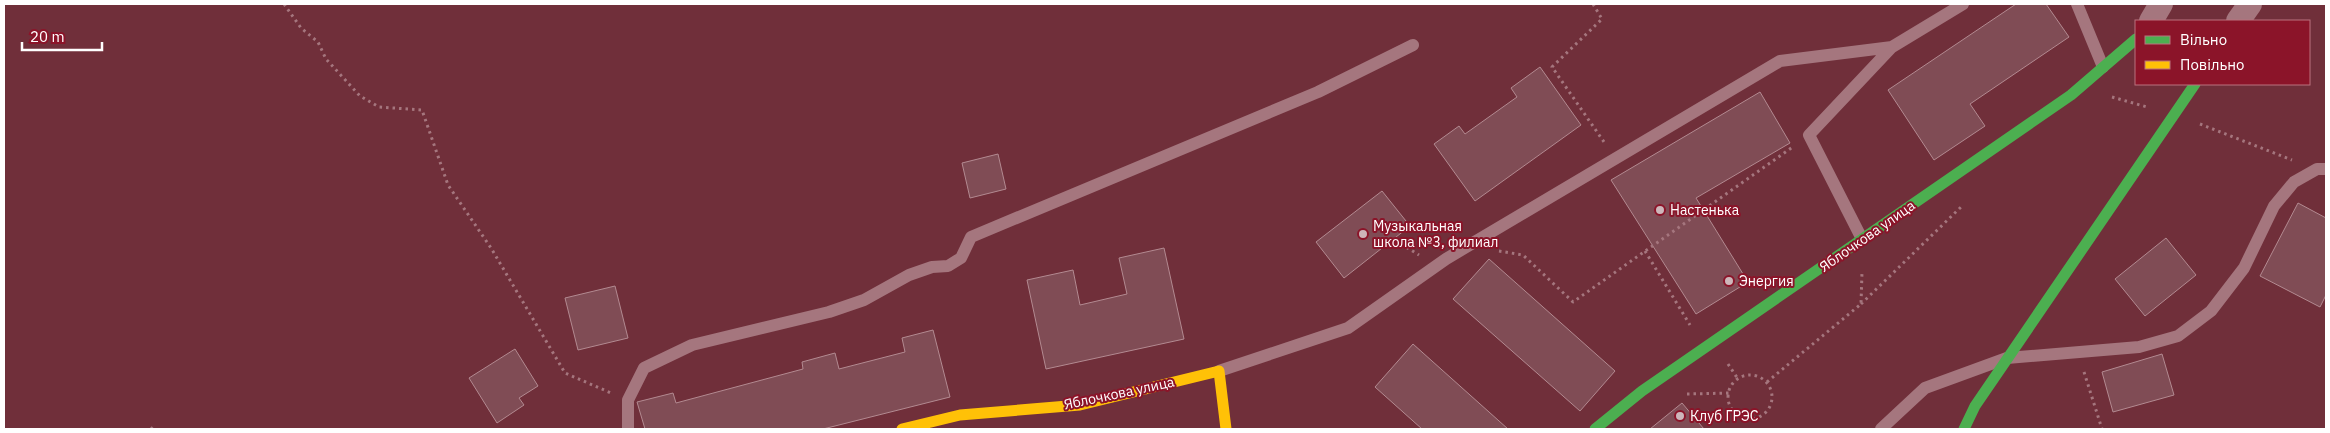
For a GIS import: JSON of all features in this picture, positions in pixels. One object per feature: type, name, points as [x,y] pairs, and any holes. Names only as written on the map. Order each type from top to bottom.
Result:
[{"type":"street","points":[[2152,20],[2161,4]]},
{"type":"street","points":[[2239,20],[2250,4]]},
{"type":"street","name":"Яблочкова улица","points":[[1595,429],[1642,391],[2072,95],[2135,40]]},
{"type":"street","points":[[1964,429],[1975,406],[2007,358],[2194,85]]},
{"type":"street","name":"Яблочкова улица","points":[[902,429],[960,415],[1080,405],[1219,371]]},
{"type":"street","points":[[1219,371],[1226,429]]},
{"type":"lane","points":[[1862,240],[1809,135],[1892,48],[1963,4]]},
{"type":"lane","points":[[2077,4],[2103,67]]},
{"type":"lane","points":[[628,429],[628,400],[644,368],[692,345],[829,312],[864,300],[909,275],[932,267],[948,266],[961,258],[971,237],[1318,92],[1413,45]]},
{"type":"lane","points":[[1219,371],[1348,328],[1446,259],[1780,61],[1892,48]]},
{"type":"lane","points":[[1881,429],[1925,388],[2007,358],[2139,347],[2178,336],[2211,311],[2244,268],[2274,206],[2294,182],[2317,169],[2326,169]]},
{"type":"path","points":[[284,4],[301,28],[318,42],[326,59],[360,96],[379,107],[422,110],[448,185],[491,248],[565,373],[628,400]]},
{"type":"path","points":[[1592,4],[1602,19],[1552,66],[1616,158]]},
{"type":"path","points":[[1523,256],[1573,302],[1809,135]]},
{"type":"path","points":[[1767,382],[1861,304],[1862,240]]},
{"type":"path","points":[[1645,251],[1684,316]]},
{"type":"path","points":[[2078,352],[2102,429]]},
{"type":"path","points":[[1755,375],[1767,382],[1770,388],[1771,402],[1769,408],[1757,418],[1742,418],[1736,414],[1728,400],[1731,386],[1741,377],[1755,375]]},
{"type":"path","points":[[1685,394],[1729,393]]},
{"type":"path","points":[[151,429],[154,426]]},
{"type":"building","points":[[2016,4],[2046,4],[2069,37],[1970,104],[1985,126],[1934,160],[1888,90]]},
{"type":"building","points":[[1540,67],[1581,125],[1475,201],[1434,144],[1459,126],[1465,134],[1517,97],[1511,88]]},
{"type":"building","points":[[1760,92],[1790,143],[1696,198],[1748,282],[1696,314],[1611,180]]},
{"type":"building","points":[[998,154],[1006,189],[970,198],[962,163]]},
{"type":"building","name":"Музыкальная школа №3, филиал","points":[[1382,191],[1410,226],[1344,278],[1316,242]]},
{"type":"building","points":[[2298,203],[2326,218],[2326,295],[2320,307],[2260,276]]},
{"type":"building","points":[[2166,238],[2196,275],[2145,316],[2115,279]]},
{"type":"building","points":[[1164,248],[1184,339],[1046,369],[1027,280],[1073,270],[1080,305],[1127,294],[1119,258]]},
{"type":"building","points":[[1489,259],[1615,371],[1580,411],[1453,299]]},
{"type":"building","points":[[615,286],[628,338],[578,350],[565,298]]},
{"type":"building","points":[[933,330],[950,397],[823,429],[645,429],[637,402],[673,393],[676,403],[803,369],[802,362],[835,353],[839,369],[905,352],[902,338]]},
{"type":"building","points":[[1413,344],[1508,429],[1422,429],[1375,387]]},
{"type":"building","points":[[515,349],[538,386],[519,398],[524,405],[497,423],[469,378]]},
{"type":"building","points":[[2162,354],[2174,395],[2113,412],[2102,372]]},
{"type":"building","name":"Клуб ГРЭС","points":[[1682,403],[1704,429],[1650,429]]},
{"type":"traffic: fast","points":[[1595,429],[1642,391],[2071,95],[2135,40]]},
{"type":"traffic: fast","points":[[1964,429],[1975,406],[2194,85]]},
{"type":"traffic: slow","points":[[902,429],[960,415],[1080,405],[1219,371],[1226,429]]},
{"type":"place","name":"Настенька","points":[[1660,210]]},
{"type":"place","name":"Музыкальная школа №3, филиал","points":[[1363,234]]},
{"type":"place","name":"Энергия","points":[[1729,281]]},
{"type":"place","name":"Клуб ГРЭС","points":[[1680,416]]}]
